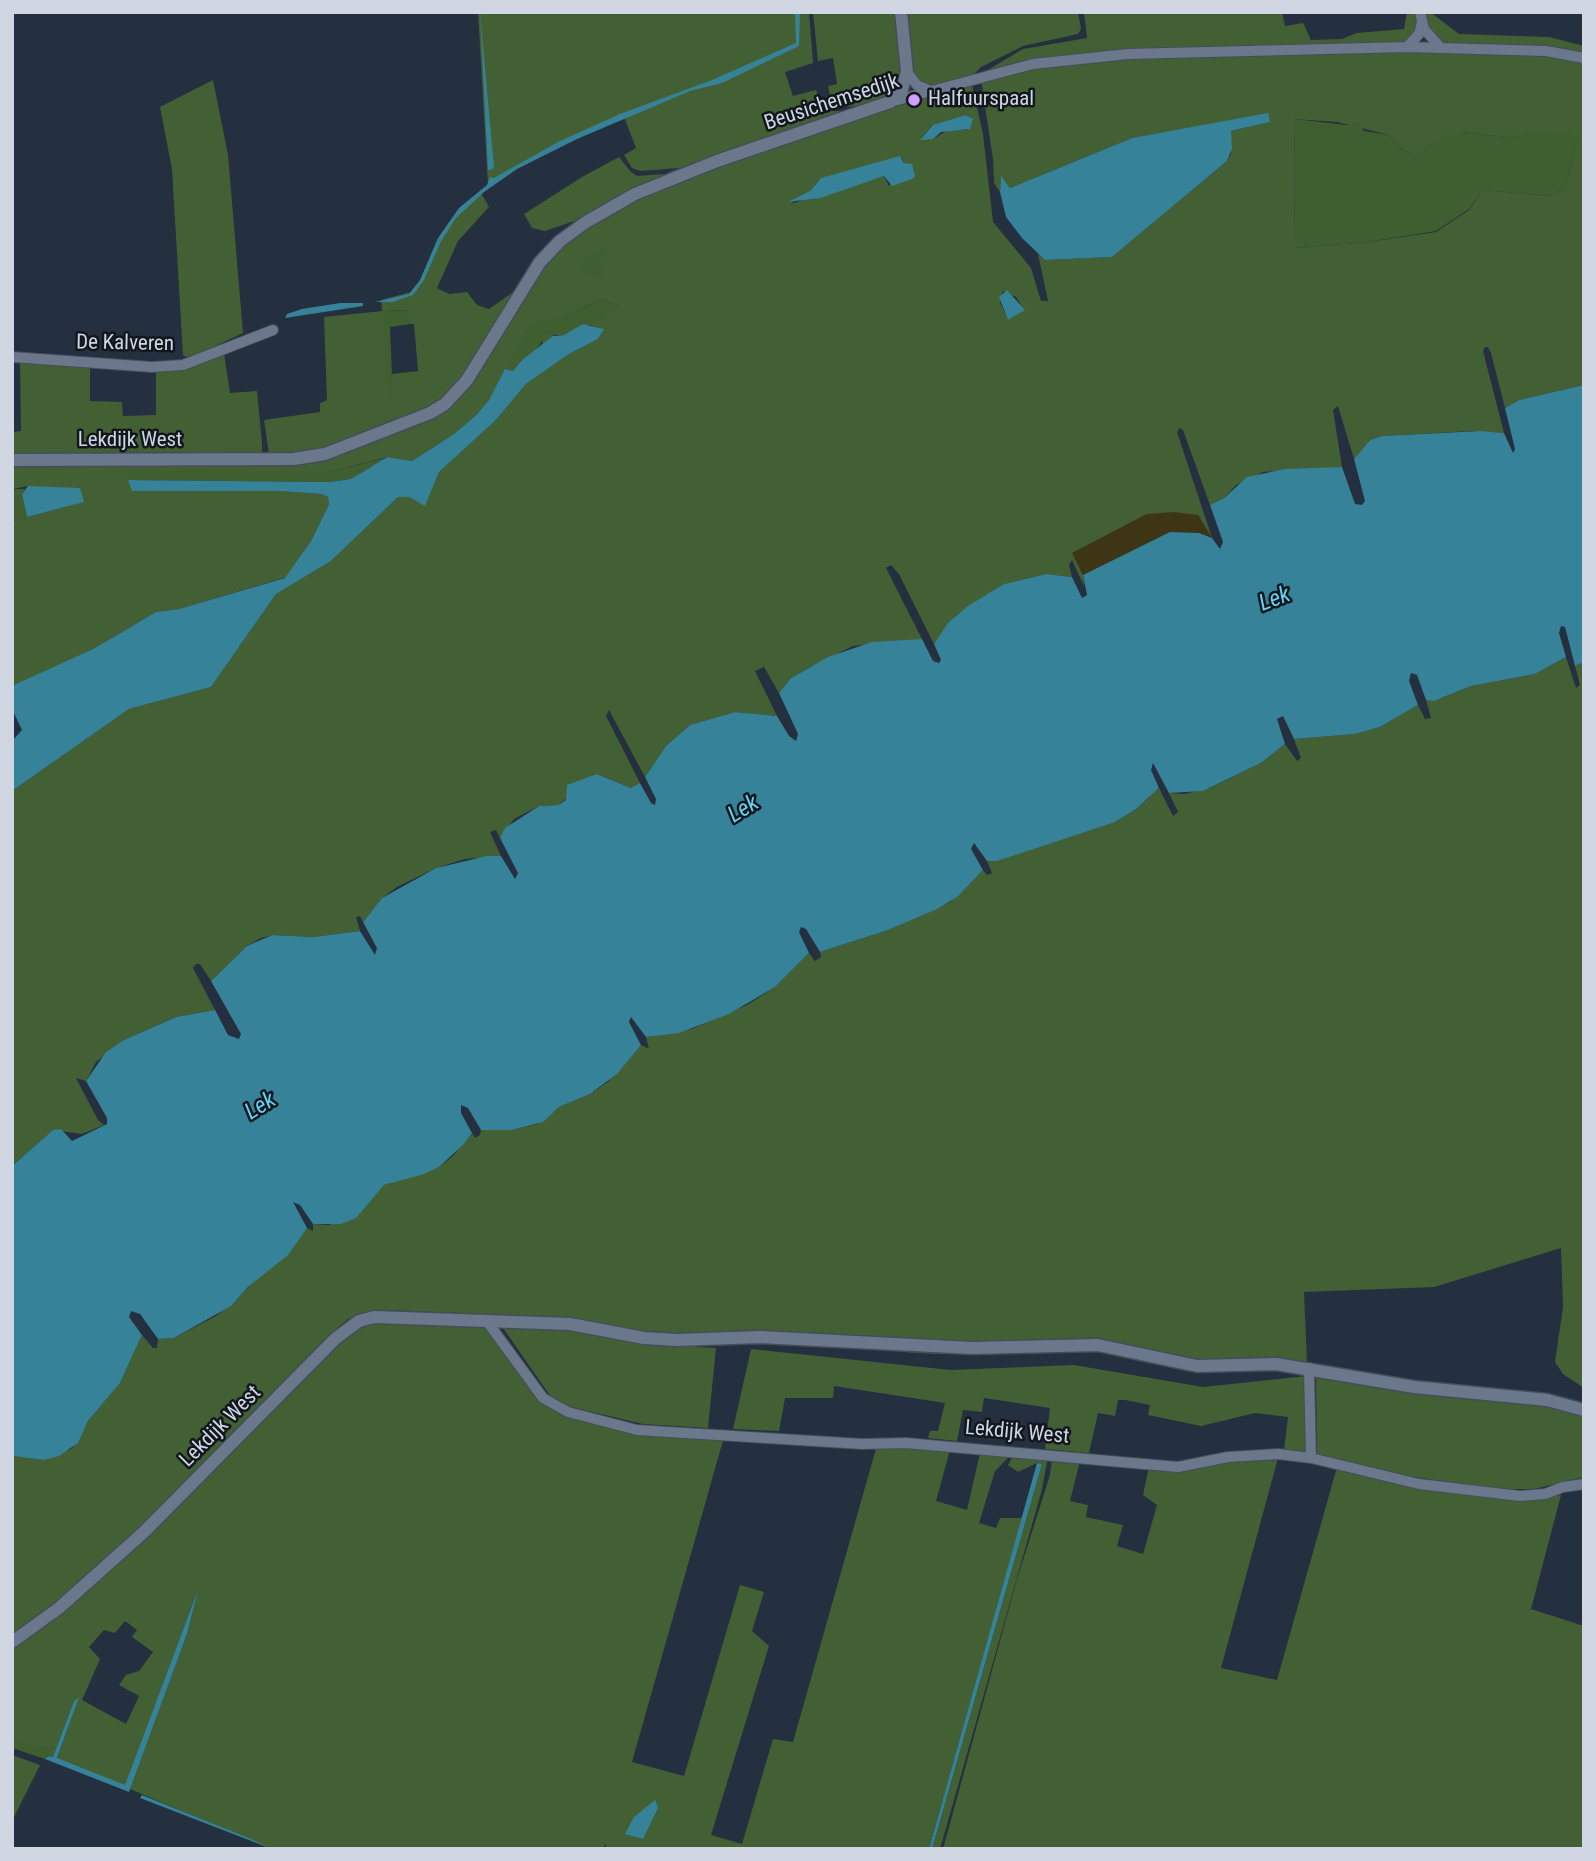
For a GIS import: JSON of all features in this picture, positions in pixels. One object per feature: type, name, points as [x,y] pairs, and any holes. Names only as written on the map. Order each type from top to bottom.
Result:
[{"type":"street","points":[[890,102],[902,89],[907,72],[901,12]]},
{"type":"street","points":[[1407,47],[1419,34],[1421,17]]},
{"type":"street","points":[[1421,17],[1424,29],[1442,48]]},
{"type":"street","name":"Beusichemsedijk","points":[[247,461],[294,459],[326,454],[438,408],[467,380],[540,262],[559,242],[586,222],[635,194],[717,161],[890,102],[1033,64],[1083,57],[1186,51],[1336,51],[1407,47],[1546,51],[1584,58]]},
{"type":"street","points":[[907,72],[916,85],[935,92]]},
{"type":"street","name":"De Kalveren","points":[[12,357],[125,366],[183,365],[273,330]]},
{"type":"street","name":"Lekdijk West","points":[[12,460],[247,461]]},
{"type":"street","name":"Lekdijk West","points":[[12,1642],[59,1608],[135,1540],[349,1327],[374,1317],[394,1315],[570,1324],[644,1338],[677,1340],[760,1337],[972,1348],[1098,1345],[1197,1366],[1276,1364],[1414,1387],[1547,1399],[1584,1410]]},
{"type":"street","name":"Lekdijk West","points":[[486,1321],[548,1402],[568,1412],[637,1430],[862,1444],[906,1443],[1178,1467],[1228,1457],[1278,1454],[1311,1458],[1419,1484],[1485,1493],[1545,1494],[1563,1487],[1584,1484]]},
{"type":"street","points":[[1309,1368],[1311,1458]]},
{"type":"green space","points":[[478,12],[809,12],[813,63],[785,72],[793,96],[816,90],[821,104],[829,111],[856,111],[692,167],[641,171],[632,168],[624,155],[636,148],[623,114],[573,136],[488,184]]},
{"type":"green space","points":[[813,12],[896,12],[901,75],[895,88],[884,100],[862,106],[834,107],[825,103],[831,101],[828,86],[837,84],[833,58],[818,61]]},
{"type":"green space","points":[[905,12],[1078,12],[1081,29],[1078,34],[1023,46],[981,67],[971,77],[932,89],[921,85],[913,75]]},
{"type":"green space","points":[[1084,12],[1282,12],[1285,26],[1303,23],[1311,40],[1342,39],[1357,33],[1404,29],[1407,12],[1418,12],[1419,27],[1404,45],[1214,48],[981,74],[1023,49],[1087,38]]},
{"type":"green space","points":[[1422,12],[1430,12],[1459,34],[1549,37],[1584,46],[1584,55],[1442,44],[1433,37]]},
{"type":"green space","points":[[1422,50],[1533,54],[1584,61],[1584,385],[1519,400],[1505,408],[1491,353],[1488,347],[1485,347],[1483,351],[1504,433],[1472,431],[1382,436],[1370,440],[1354,459],[1338,406],[1333,410],[1342,467],[1263,472],[1236,485],[1224,498],[1210,505],[1180,428],[1177,432],[1212,538],[1198,515],[1147,514],[1073,553],[1083,575],[1084,586],[1072,560],[1069,565],[1072,577],[1045,574],[1004,584],[957,615],[934,644],[899,574],[891,565],[886,568],[922,639],[853,646],[791,678],[779,693],[764,667],[755,671],[777,716],[735,712],[690,725],[666,746],[645,777],[609,710],[606,716],[640,783],[636,787],[631,788],[598,774],[558,805],[539,806],[514,819],[500,838],[496,830],[490,832],[501,856],[465,859],[436,868],[397,887],[382,898],[363,922],[360,916],[356,917],[360,931],[313,937],[272,935],[261,938],[247,946],[211,981],[200,964],[196,964],[193,968],[215,1010],[176,1017],[124,1040],[96,1062],[86,1081],[76,1078],[98,1120],[104,1125],[82,1134],[53,1130],[12,1166],[12,791],[129,709],[211,687],[276,594],[331,561],[398,497],[409,497],[425,505],[439,472],[495,421],[526,384],[569,354],[598,339],[603,329],[590,325],[618,305],[600,299],[563,317],[553,336],[534,353],[543,342],[530,326],[489,400],[454,434],[412,461],[387,457],[330,472],[128,480],[133,491],[279,491],[321,494],[328,497],[329,504],[311,541],[287,577],[179,609],[156,612],[93,649],[29,680],[12,698],[12,521],[83,502],[29,486],[12,489],[12,464],[303,462],[442,409],[544,262],[591,224],[659,189],[802,133],[972,85],[983,134],[993,222],[1031,268],[1041,301],[1048,301],[1038,254],[1045,260],[1112,257],[1227,161],[1231,154],[1231,131],[1270,122],[1220,123],[1132,138],[1010,188],[1001,177],[1000,192],[994,183],[981,80],[1020,70],[1121,57]],"holes":[[[966,115],[970,117],[967,130],[948,130],[933,139],[921,138],[931,127]],[[1294,119],[1337,122],[1389,135],[1401,149],[1413,154],[1462,132],[1517,138],[1529,134],[1576,147],[1565,188],[1549,196],[1483,190],[1469,210],[1436,232],[1367,242],[1298,248],[1295,245]],[[901,157],[906,165],[889,186],[884,176],[790,204],[810,191],[819,180]],[[1003,291],[1016,297],[1024,310],[1008,320],[1000,302]]]},
{"type":"green space","points":[[213,80],[228,155],[243,333],[186,357],[183,355],[172,169],[160,107]]},
{"type":"green space","points":[[1294,119],[1347,125],[1358,122],[1364,131],[1389,135],[1401,149],[1413,154],[1439,138],[1462,132],[1517,138],[1535,132],[1566,132],[1581,140],[1576,147],[1565,188],[1549,196],[1483,190],[1469,209],[1436,231],[1367,242],[1298,248],[1295,245]]},
{"type":"green space","points":[[619,157],[637,176],[678,173],[592,215],[545,231],[532,228],[524,214]]},
{"type":"green space","points":[[480,191],[489,207],[458,241],[437,288],[449,294],[467,292],[477,305],[489,309],[519,288],[461,383],[434,405],[318,452],[269,454],[264,420],[320,412],[320,403],[327,400],[324,317],[382,311],[381,300],[411,292],[419,284],[446,227]],"holes":[[[410,310],[410,324],[414,324],[418,371],[392,374],[391,390],[383,311]]]},
{"type":"green space","points":[[610,245],[600,265],[606,270],[601,280],[581,274],[581,259]]},
{"type":"green space","points":[[600,299],[618,305],[596,323],[564,335],[546,335],[534,353],[521,361],[513,371],[505,369],[530,326],[554,315],[563,317]]},
{"type":"green space","points":[[410,310],[410,324],[390,327],[393,401],[389,403],[382,311]]},
{"type":"green space","points":[[224,353],[230,393],[257,391],[262,452],[256,457],[12,457],[12,432],[21,431],[20,360],[90,364],[90,401],[122,402],[123,416],[156,415],[156,368]]},
{"type":"green space","points":[[385,458],[351,479],[329,482],[128,480],[130,469],[330,472]]},
{"type":"green space","points":[[12,489],[25,489],[22,494],[27,517],[12,521]]},
{"type":"green space","points":[[1566,657],[1576,688],[1580,685],[1575,666],[1584,662],[1584,1388],[1563,1374],[1555,1362],[1563,1307],[1561,1248],[1434,1287],[1304,1292],[1307,1362],[1238,1372],[1191,1372],[1082,1349],[933,1354],[650,1335],[573,1318],[389,1310],[366,1313],[348,1319],[338,1327],[140,1528],[73,1589],[12,1636],[12,1456],[44,1460],[71,1449],[78,1442],[88,1421],[120,1383],[142,1335],[153,1348],[157,1348],[158,1339],[174,1338],[216,1316],[237,1299],[307,1228],[313,1231],[313,1224],[329,1225],[372,1198],[384,1185],[439,1167],[453,1156],[472,1133],[475,1138],[480,1135],[481,1130],[512,1130],[537,1124],[559,1107],[590,1094],[608,1082],[641,1045],[649,1049],[646,1037],[692,1029],[747,1005],[775,987],[809,953],[815,961],[821,957],[820,952],[888,930],[950,902],[983,870],[987,875],[992,873],[987,861],[1115,822],[1136,809],[1159,788],[1173,816],[1178,812],[1169,793],[1184,794],[1210,788],[1261,763],[1285,744],[1297,761],[1301,758],[1294,739],[1355,734],[1380,727],[1418,705],[1425,719],[1431,718],[1426,700],[1442,698],[1471,686],[1535,674]]},
{"type":"green space","points":[[364,1322],[484,1325],[544,1401],[584,1419],[724,1437],[632,1762],[684,1776],[740,1585],[764,1592],[752,1631],[769,1646],[711,1835],[742,1844],[773,1739],[793,1742],[877,1445],[950,1450],[936,1501],[967,1510],[980,1453],[1011,1455],[995,1471],[979,1523],[996,1528],[1000,1518],[1022,1518],[929,1849],[607,1849],[605,1843],[604,1849],[272,1849],[130,1789],[187,1634],[199,1587],[125,1786],[57,1759],[78,1698],[74,1701],[53,1757],[12,1744],[12,1647],[33,1634],[336,1342]],"holes":[[[125,1621],[137,1630],[132,1637],[153,1652],[139,1671],[126,1675],[119,1685],[139,1696],[126,1724],[82,1700],[100,1659],[89,1647],[104,1630],[115,1633]]]},
{"type":"green space","points":[[501,1325],[568,1328],[655,1345],[716,1348],[708,1428],[643,1424],[567,1406],[551,1397]]},
{"type":"green space","points":[[751,1349],[951,1370],[1074,1365],[1203,1387],[1307,1376],[1308,1453],[1284,1450],[1288,1417],[1255,1413],[1201,1426],[1148,1415],[1150,1405],[1126,1400],[1118,1400],[1115,1416],[1098,1413],[1089,1453],[1045,1449],[1050,1408],[984,1398],[982,1412],[963,1410],[957,1441],[928,1438],[930,1431],[938,1431],[945,1403],[834,1386],[833,1398],[785,1398],[779,1431],[733,1429]]},
{"type":"green space","points":[[1316,1376],[1530,1402],[1584,1415],[1584,1477],[1534,1489],[1496,1489],[1408,1476],[1317,1454]]},
{"type":"green space","points":[[1013,1456],[1048,1458],[1041,1493],[940,1849],[932,1849],[1042,1464],[1037,1463],[1018,1472],[1008,1465]]},
{"type":"green space","points":[[1052,1458],[1080,1461],[1070,1501],[1088,1505],[1086,1517],[1123,1525],[1117,1546],[1143,1554],[1157,1505],[1143,1495],[1149,1467],[1185,1470],[1228,1461],[1278,1458],[1221,1668],[1277,1680],[1337,1467],[1420,1486],[1548,1497],[1561,1495],[1531,1609],[1584,1626],[1584,1849],[943,1849],[1017,1579],[1050,1475]]},
{"type":"green space","points":[[12,1738],[40,1747],[54,1747],[45,1759],[12,1748]]},
{"type":"green space","points":[[12,1755],[40,1765],[12,1821]]},
{"type":"sand","points":[[1174,512],[1198,515],[1212,538],[1199,533],[1169,532],[1083,575],[1072,553],[1147,514]]},
{"type":"water","points":[[480,12],[494,168],[491,170],[488,170]]},
{"type":"water","points":[[795,12],[800,12],[799,46],[722,83],[690,91],[577,139],[517,169],[484,192],[456,218],[441,241],[424,280],[413,295],[392,302],[375,302],[409,294],[420,280],[438,238],[459,208],[487,185],[490,177],[494,178],[558,142],[620,114],[712,80],[796,43]]},
{"type":"water","points":[[1268,113],[1270,122],[1231,131],[1232,149],[1227,161],[1112,257],[1045,260],[1022,238],[1006,217],[1000,192],[1001,176],[1010,188],[1132,138]]},
{"type":"water","points":[[966,115],[973,119],[970,129],[941,132],[933,139],[920,140],[933,125]]},
{"type":"water","points":[[900,156],[904,163],[912,164],[915,176],[912,179],[892,186],[884,176],[820,198],[788,202],[810,191],[821,178]]},
{"type":"water","points":[[1007,290],[1025,310],[1008,320],[999,297]]},
{"type":"water","points":[[340,303],[363,303],[363,306],[285,318],[287,314],[302,309]]},
{"type":"water","points":[[583,324],[604,329],[598,339],[569,354],[526,384],[495,421],[439,472],[425,506],[409,497],[398,497],[331,561],[276,594],[211,687],[129,709],[12,791],[12,741],[22,730],[12,709],[12,686],[93,649],[156,612],[179,609],[285,578],[311,541],[329,504],[328,497],[321,494],[279,491],[132,491],[128,480],[329,482],[351,479],[387,457],[412,461],[454,434],[475,416],[489,400],[505,369],[513,371],[521,361],[553,336],[564,335]]},
{"type":"water","name":"Lek","points":[[1584,385],[1584,662],[1575,666],[1565,627],[1561,626],[1559,633],[1566,657],[1535,674],[1471,686],[1434,701],[1426,700],[1417,675],[1411,673],[1409,681],[1418,705],[1380,727],[1355,734],[1294,739],[1283,716],[1277,719],[1285,744],[1261,763],[1203,791],[1169,793],[1153,763],[1151,770],[1159,788],[1136,809],[1115,822],[997,861],[987,861],[974,843],[971,849],[983,870],[957,897],[937,909],[888,930],[820,952],[806,929],[801,927],[799,932],[809,953],[775,987],[729,1014],[679,1033],[646,1037],[631,1017],[629,1022],[641,1045],[617,1074],[590,1094],[559,1107],[543,1122],[512,1130],[481,1130],[468,1108],[461,1105],[461,1113],[472,1133],[463,1145],[439,1167],[384,1185],[356,1218],[341,1224],[313,1224],[300,1205],[293,1202],[307,1228],[288,1255],[248,1287],[231,1306],[174,1338],[158,1339],[140,1314],[131,1311],[129,1317],[142,1335],[120,1383],[88,1421],[78,1443],[59,1456],[44,1460],[12,1456],[12,1166],[53,1130],[61,1129],[72,1141],[107,1124],[107,1118],[86,1081],[106,1052],[124,1040],[176,1017],[215,1010],[228,1035],[239,1039],[241,1034],[211,981],[247,946],[272,935],[313,937],[360,931],[375,955],[377,948],[363,922],[382,898],[436,868],[487,856],[501,856],[515,879],[518,873],[500,838],[505,828],[539,806],[558,805],[566,800],[567,785],[597,774],[631,788],[640,783],[651,803],[655,805],[656,799],[645,777],[666,746],[690,725],[735,712],[777,716],[789,736],[796,741],[798,734],[779,693],[791,678],[828,657],[872,642],[922,639],[933,661],[939,663],[941,660],[934,644],[948,623],[968,606],[1004,584],[1046,574],[1072,577],[1082,598],[1087,595],[1083,575],[1170,532],[1199,533],[1212,538],[1220,549],[1223,542],[1210,505],[1224,498],[1247,477],[1285,469],[1342,467],[1355,504],[1362,505],[1365,501],[1354,459],[1370,440],[1382,436],[1480,431],[1504,433],[1513,453],[1515,449],[1505,408],[1519,400]]},
{"type":"water","points":[[28,486],[80,488],[84,502],[27,517],[22,494]]},
{"type":"water","points":[[1037,1463],[1042,1464],[932,1849],[929,1849]]},
{"type":"water","points":[[199,1587],[187,1634],[129,1792],[45,1759],[48,1756],[53,1757],[74,1701],[79,1697],[57,1758],[125,1785]]},
{"type":"water","points":[[142,1795],[251,1839],[272,1849],[140,1798]]},
{"type":"water","points":[[655,1800],[658,1808],[643,1839],[625,1834],[634,1817]]},
{"type":"place","name":"Halfuurspaal","points":[[914,100]]}]
